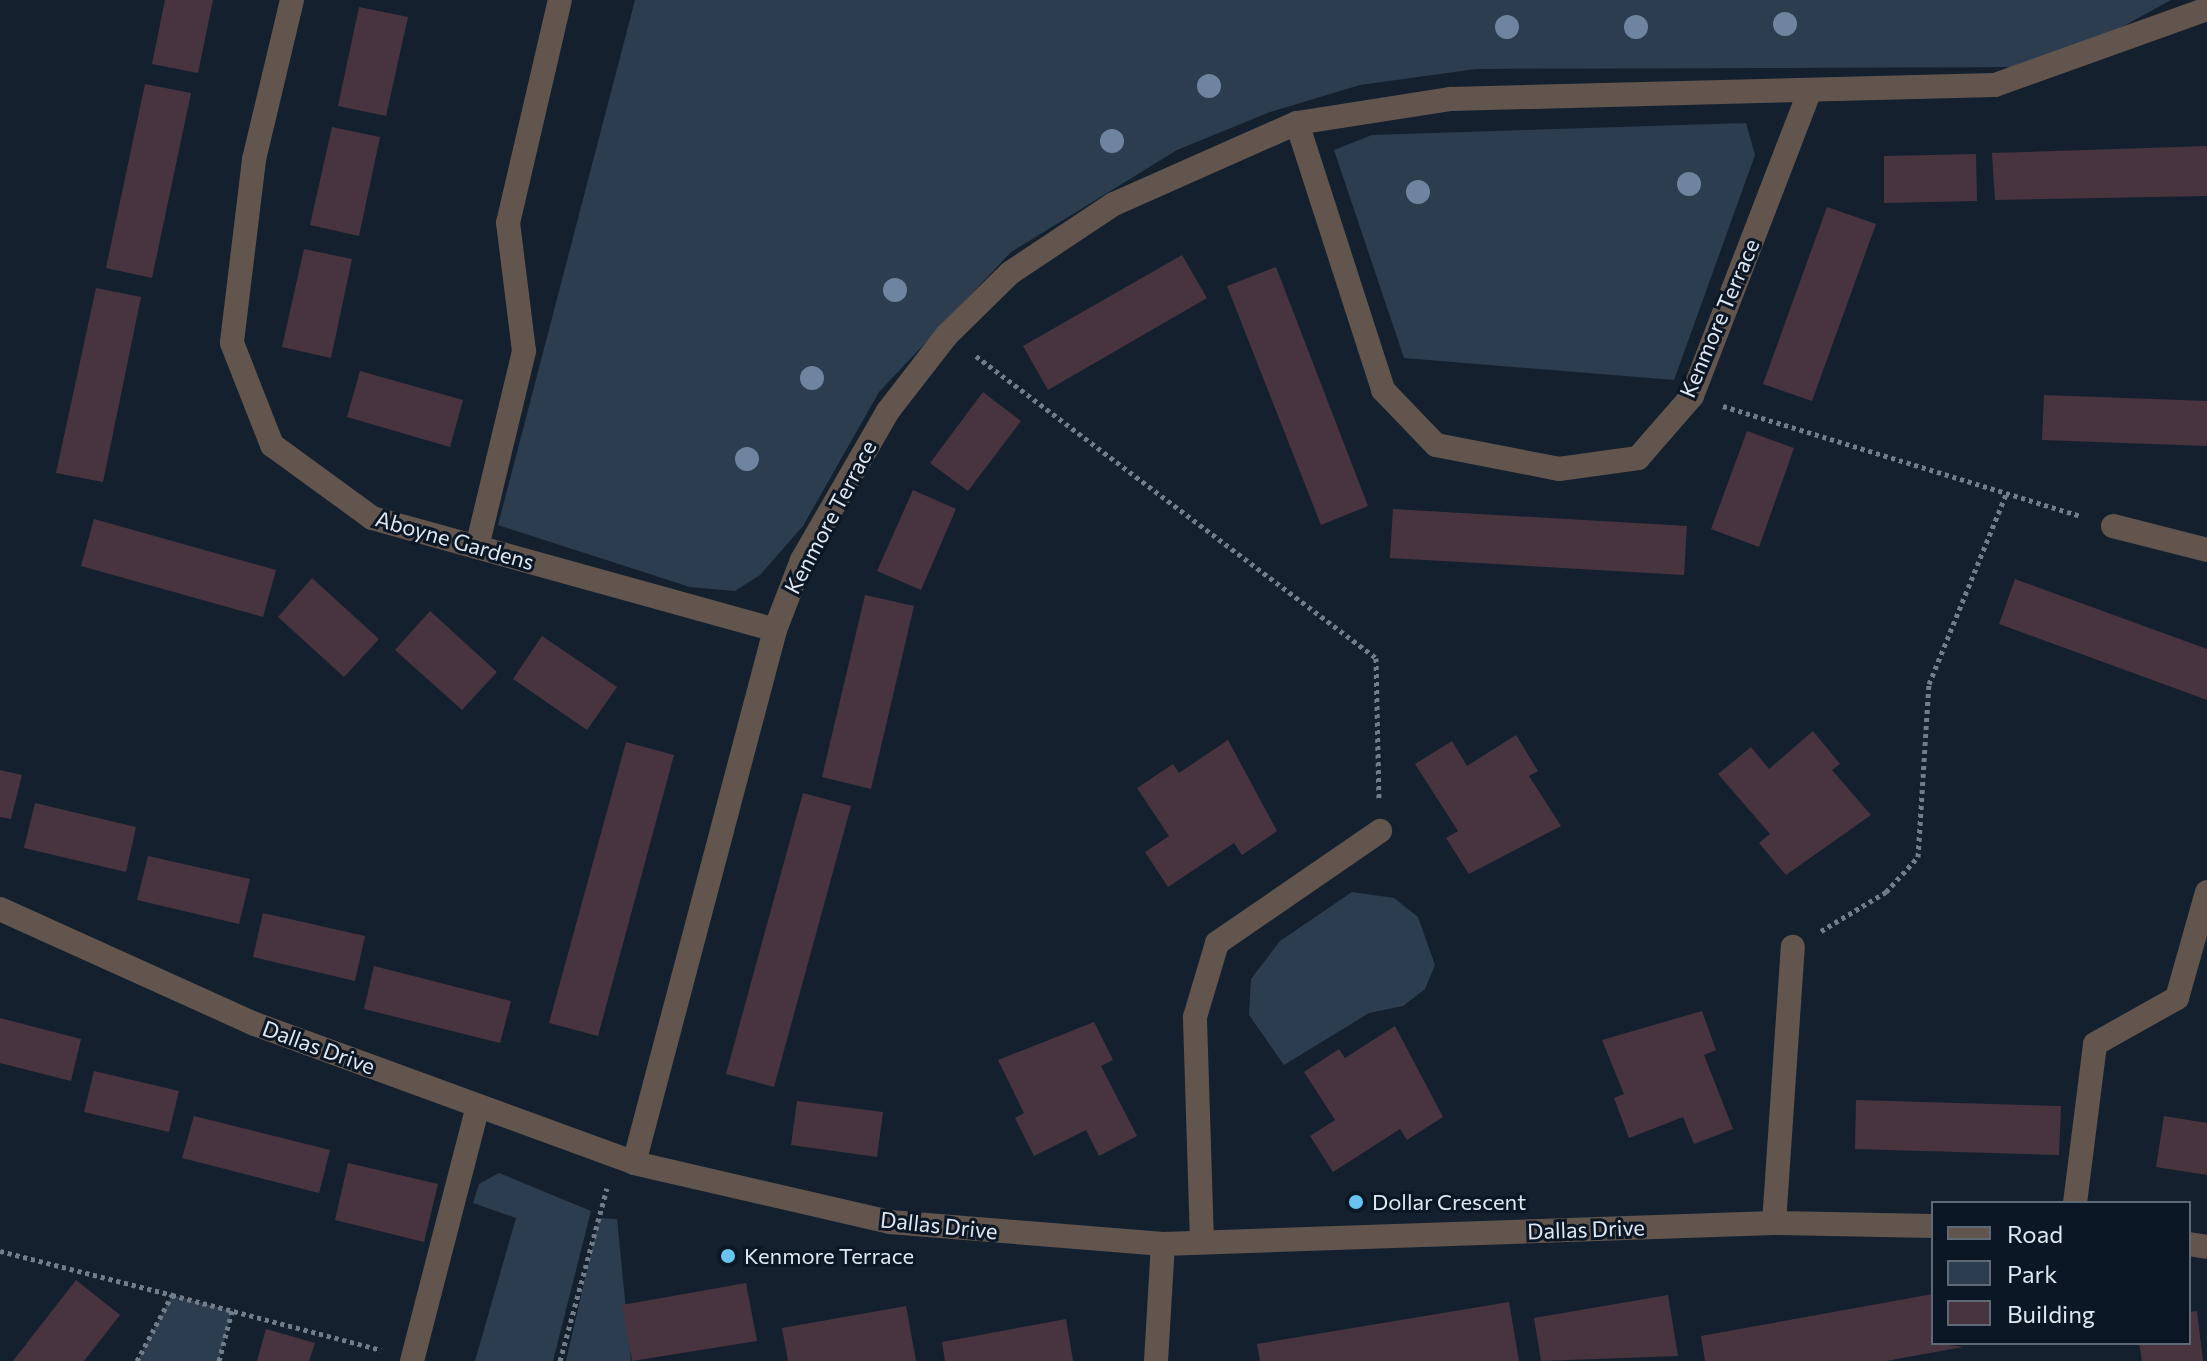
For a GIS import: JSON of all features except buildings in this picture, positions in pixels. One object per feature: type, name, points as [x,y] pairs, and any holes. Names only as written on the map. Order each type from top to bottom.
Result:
[{"type":"street","name":"Aboyne Gardens","points":[[292,0],[254,160],[232,343],[272,445],[372,518],[775,630]]},
{"type":"street","points":[[477,547],[524,351],[508,223],[560,0]]},
{"type":"street","name":"Kenmore Terrace","points":[[625,1160],[775,630],[802,560],[888,411],[947,335],[1010,273],[1114,204],[1297,123],[1451,99],[1995,85],[2207,9]]},
{"type":"street","name":"Kenmore Terrace","points":[[1297,123],[1383,390],[1436,445],[1559,469],[1638,458],[1692,396],[1810,90]]},
{"type":"street","points":[[2113,526],[2207,550]]},
{"type":"street","points":[[1202,1242],[1195,1017],[1217,943],[1380,831]]},
{"type":"street","points":[[2075,1201],[2095,1044],[2177,998],[2207,892]]},
{"type":"street","name":"Dallas Drive","points":[[0,909],[255,1024],[625,1160],[890,1222],[1163,1244],[1774,1223],[1931,1226]]},
{"type":"street","points":[[1774,1223],[1793,947]]},
{"type":"street","points":[[412,1360],[478,1106]]},
{"type":"street","points":[[1156,1361],[1163,1244]]},
{"type":"path","points":[[987,365],[1376,658],[1380,831]]},
{"type":"path","points":[[1692,396],[2113,526]]},
{"type":"path","points":[[1793,947],[1886,892],[1918,857],[1929,684],[2006,494]]},
{"type":"path","points":[[560,1361],[625,1160]]},
{"type":"path","points":[[0,1251],[412,1360]]},
{"type":"path","points":[[137,1361],[172,1295]]},
{"type":"path","points":[[219,1361],[232,1311]]},
{"type":"green space","points":[[635,0],[2171,0],[2089,45],[2021,67],[1476,69],[1360,85],[1270,112],[1177,150],[1011,252],[879,392],[803,526],[760,575],[735,591],[690,587],[498,525]]},
{"type":"green space","points":[[1746,123],[1755,155],[1674,380],[1404,358],[1334,150],[1372,135]]},
{"type":"green space","points":[[1352,892],[1394,898],[1418,917],[1435,965],[1425,989],[1403,1006],[1369,1013],[1284,1065],[1249,1015],[1251,979],[1280,941]]},
{"type":"green space","points":[[499,1173],[591,1211],[553,1361],[475,1361],[516,1218],[473,1203],[479,1184]]},
{"type":"green space","points":[[599,1218],[617,1219],[631,1361],[566,1361]]},
{"type":"green space","points":[[172,1295],[232,1311],[219,1361],[137,1361]]},
{"type":"place","name":"Dollar Crescent","points":[[1356,1202]]},
{"type":"place","name":"Kenmore Terrace","points":[[728,1256]]}]
